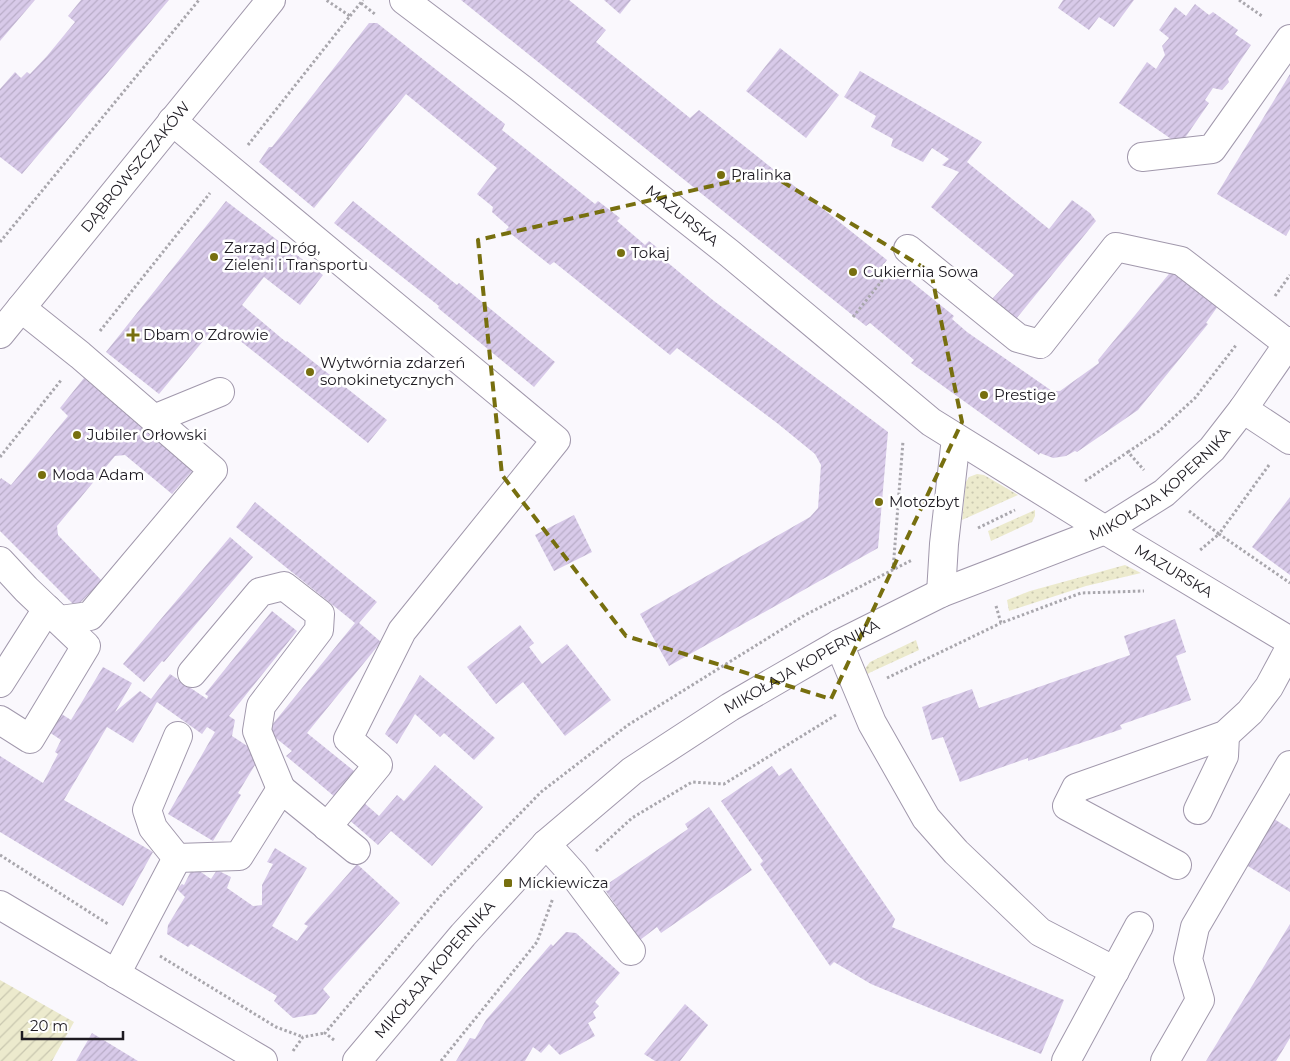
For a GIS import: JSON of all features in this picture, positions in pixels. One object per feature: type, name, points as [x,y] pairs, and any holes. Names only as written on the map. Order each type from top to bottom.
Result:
[{"type":"street","name":"DĄBROWSZCZAKÓW","points":[[0,334],[271,0]]},
{"type":"street","name":"MAZURSKA","points":[[404,0],[523,90],[730,253],[931,422],[1105,530],[1290,641]]},
{"type":"street","points":[[1142,157],[1212,149],[1290,39]]},
{"type":"street","points":[[172,121],[556,440],[402,631],[348,739],[378,765],[328,827]]},
{"type":"street","points":[[908,250],[1018,338],[1040,344],[1116,247],[1180,261],[1256,321],[1289,343]]},
{"type":"street","points":[[21,308],[154,418],[213,470],[90,616],[54,615]]},
{"type":"street","name":"MIKOŁAJA KOPERNIKA","points":[[357,1061],[463,935],[546,844],[632,771],[730,707],[839,644],[942,593],[1105,530],[1164,493],[1212,449],[1243,409],[1289,343]]},
{"type":"street","points":[[154,418],[220,392]]},
{"type":"street","points":[[1243,409],[1289,439]]},
{"type":"street","points":[[942,593],[944,544],[956,438]]},
{"type":"street","points":[[0,561],[86,646],[30,739],[0,720]]},
{"type":"street","points":[[192,673],[260,592],[284,586],[320,614],[319,630],[260,706],[257,730],[281,789],[356,850]]},
{"type":"street","points":[[0,683],[54,615]]},
{"type":"street","points":[[839,644],[872,722],[926,818],[956,852],[1040,932],[1115,972]]},
{"type":"street","points":[[1177,865],[1067,806],[1076,788],[1224,735],[1255,706],[1269,687],[1290,648]]},
{"type":"street","points":[[1198,810],[1224,756],[1224,735]]},
{"type":"street","points":[[177,858],[153,828],[147,810],[178,736]]},
{"type":"street","points":[[1165,1061],[1200,1000],[1188,959],[1195,928],[1280,806],[1290,765]]},
{"type":"street","points":[[177,858],[239,856],[281,789]]},
{"type":"street","points":[[546,844],[574,875],[631,951]]},
{"type":"street","points":[[116,974],[177,858]]},
{"type":"street","points":[[0,905],[263,1061]]},
{"type":"street","points":[[1066,1061],[1140,926]]},
{"type":"path","points":[[0,242],[199,0]]},
{"type":"path","points":[[326,0],[350,16]]},
{"type":"path","points":[[1240,0],[1262,16]]},
{"type":"path","points":[[0,457],[362,1],[384,21]]},
{"type":"path","points":[[847,325],[908,250]]},
{"type":"path","points":[[1128,452],[1159,431],[1195,398],[1290,275]]},
{"type":"path","points":[[892,570],[903,437]]},
{"type":"path","points":[[1289,439],[1219,534],[1290,583]]},
{"type":"path","points":[[442,1061],[537,942],[552,899],[580,866],[632,818],[692,782],[724,784],[841,712],[858,691],[1001,624]]},
{"type":"path","points":[[290,1053],[303,1038],[325,1033]]},
{"type":"highlighted area","points":[[768,173],[931,272],[962,422],[831,699],[626,636],[502,475],[478,240]]},
{"type":"shaded area","points":[[977,474],[984,475],[1018,495],[962,520],[966,482],[969,477]]},
{"type":"shaded area","points":[[1035,510],[1032,522],[991,541],[988,531]]},
{"type":"shaded area","points":[[1125,565],[1141,573],[1086,586],[1009,611],[1007,600],[1030,591]]},
{"type":"shaded area","points":[[916,640],[919,650],[869,673],[865,677],[864,670],[870,662]]},
{"type":"shaded area","points":[[0,980],[74,1022],[52,1061],[0,1061]]},
{"type":"building","points":[[0,0],[35,0],[0,41]]},
{"type":"building","points":[[81,0],[169,0],[22,174],[0,157],[0,89],[15,72],[21,78],[27,72],[30,74],[47,56],[75,22],[68,16]]},
{"type":"building","points":[[461,0],[569,0],[606,30],[596,42],[690,118],[699,110],[887,260],[884,264],[900,277],[902,274],[954,316],[952,319],[967,332],[1052,391],[1060,391],[1099,363],[1098,360],[1173,269],[1218,306],[1206,323],[1208,324],[1138,410],[1077,452],[1053,458],[1040,453],[1039,455],[911,363],[914,360],[870,323],[866,326]]},
{"type":"building","points":[[604,0],[631,0],[620,14]]},
{"type":"building","points":[[1063,0],[1134,0],[1114,27],[1099,17],[1089,30],[1058,8]]},
{"type":"building","points":[[1195,4],[1209,15],[1213,12],[1238,30],[1235,34],[1251,45],[1228,79],[1229,82],[1222,90],[1213,88],[1205,100],[1209,103],[1180,145],[1119,103],[1147,62],[1156,69],[1165,55],[1162,46],[1169,38],[1159,30],[1175,7],[1186,16]]},
{"type":"building","points":[[369,23],[377,23],[505,124],[502,130],[595,204],[598,201],[620,218],[617,221],[645,245],[649,241],[671,259],[667,262],[714,301],[888,432],[878,548],[669,666],[640,614],[810,517],[818,508],[821,465],[815,454],[777,423],[677,348],[670,355],[554,262],[550,265],[506,230],[509,227],[492,212],[493,207],[477,194],[497,168],[406,94],[314,208],[259,162]]},
{"type":"building","points":[[780,48],[839,95],[806,138],[746,91]]},
{"type":"building","points":[[860,71],[982,142],[967,162],[1049,229],[1072,200],[1090,213],[1096,221],[1016,319],[992,299],[1014,275],[931,207],[959,172],[942,165],[949,159],[932,148],[923,162],[891,146],[893,139],[871,127],[876,116],[844,97]]},
{"type":"building","points":[[1290,74],[1290,229],[1286,236],[1217,194]]},
{"type":"building","points":[[226,201],[323,275],[300,305],[264,277],[242,305],[286,342],[387,420],[368,443],[218,323],[159,394],[106,352]]},
{"type":"building","points":[[353,201],[457,285],[459,283],[555,362],[534,387],[438,308],[439,306],[334,223]]},
{"type":"building","points":[[84,378],[193,470],[172,494],[125,455],[115,456],[57,526],[58,535],[102,581],[76,607],[0,531],[0,480],[1,478],[11,485],[68,416],[60,408]]},
{"type":"building","points":[[1290,497],[1290,575],[1252,547]]},
{"type":"building","points":[[255,502],[377,602],[359,623],[381,642],[307,733],[354,771],[335,797],[286,756],[292,751],[267,731],[355,623],[236,527]]},
{"type":"building","points":[[574,515],[592,552],[554,571],[535,535]]},
{"type":"building","points":[[230,537],[253,557],[164,662],[162,661],[144,682],[123,664]]},
{"type":"building","points":[[272,611],[297,631],[229,716],[235,720],[232,736],[261,755],[238,793],[241,795],[213,841],[168,814],[215,732],[207,727],[202,734],[157,702],[133,743],[107,727],[64,800],[153,852],[123,906],[0,832],[0,756],[43,783],[58,754],[55,752],[61,740],[49,732],[60,713],[71,720],[103,667],[132,683],[115,712],[140,691],[151,699],[170,674],[207,699],[208,696],[205,694]]},
{"type":"building","points":[[1175,619],[1186,652],[1176,656],[1191,700],[1120,725],[1122,729],[1028,761],[1028,758],[960,782],[943,737],[932,740],[922,707],[972,689],[979,708],[1130,655],[1124,636]]},
{"type":"building","points":[[520,625],[534,643],[529,647],[542,664],[567,644],[611,700],[565,736],[523,682],[496,704],[467,667]]},
{"type":"building","points":[[420,675],[495,738],[474,760],[444,733],[440,737],[415,714],[397,744],[385,734]]},
{"type":"building","points":[[435,765],[483,807],[432,866],[391,831],[378,845],[347,818],[362,801],[379,816],[397,795],[404,801]]},
{"type":"building","points":[[772,766],[779,776],[791,768],[895,919],[892,927],[1064,1000],[1041,1054],[871,984],[834,962],[830,966],[760,864],[763,861],[721,801]]},
{"type":"building","points":[[709,807],[752,870],[661,933],[657,927],[640,940],[603,887],[688,829],[685,824]]},
{"type":"building","points":[[1271,817],[1290,829],[1290,892],[1243,863]]},
{"type":"building","points":[[275,848],[307,868],[272,926],[297,941],[308,926],[304,924],[357,864],[400,903],[323,989],[330,997],[316,1014],[293,1018],[274,1001],[277,996],[191,944],[188,947],[167,934],[168,925],[185,897],[177,889],[182,884],[184,885],[191,871],[198,870],[211,879],[217,870],[231,877],[227,888],[253,906],[262,905],[262,885],[273,864],[267,862]]},
{"type":"building","points":[[1290,924],[1290,1038],[1276,1061],[1206,1061]]},
{"type":"building","points":[[566,932],[576,933],[620,973],[595,1002],[599,1006],[593,1012],[596,1018],[588,1023],[595,1036],[560,1055],[549,1044],[541,1053],[533,1047],[525,1061],[456,1061],[470,1038],[475,1039],[486,1020],[551,944],[553,946]]},
{"type":"building","points":[[685,1004],[708,1025],[680,1061],[655,1061],[644,1054]]},
{"type":"building","points":[[92,1033],[138,1061],[76,1061]]},
{"type":"place","name":"Pralinka","points":[[721,175]]},
{"type":"place","name":"Tokaj","points":[[621,253]]},
{"type":"place","name":"Zarząd Dróg, Zieleni i Transportu","points":[[214,257]]},
{"type":"place","name":"Cukiernia Sowa","points":[[853,272]]},
{"type":"place","name":"Dbam o Zdrowie","points":[[133,335]]},
{"type":"place","name":"Wytwórnia zdarzeń sonokinetycznych","points":[[310,372]]},
{"type":"place","name":"Prestige","points":[[984,395]]},
{"type":"place","name":"Jubiler Orłowski","points":[[77,435]]},
{"type":"place","name":"Moda Adam","points":[[42,475]]},
{"type":"place","name":"Motozbyt","points":[[879,502]]},
{"type":"place","name":"Mickiewicza","points":[[508,883]]}]
